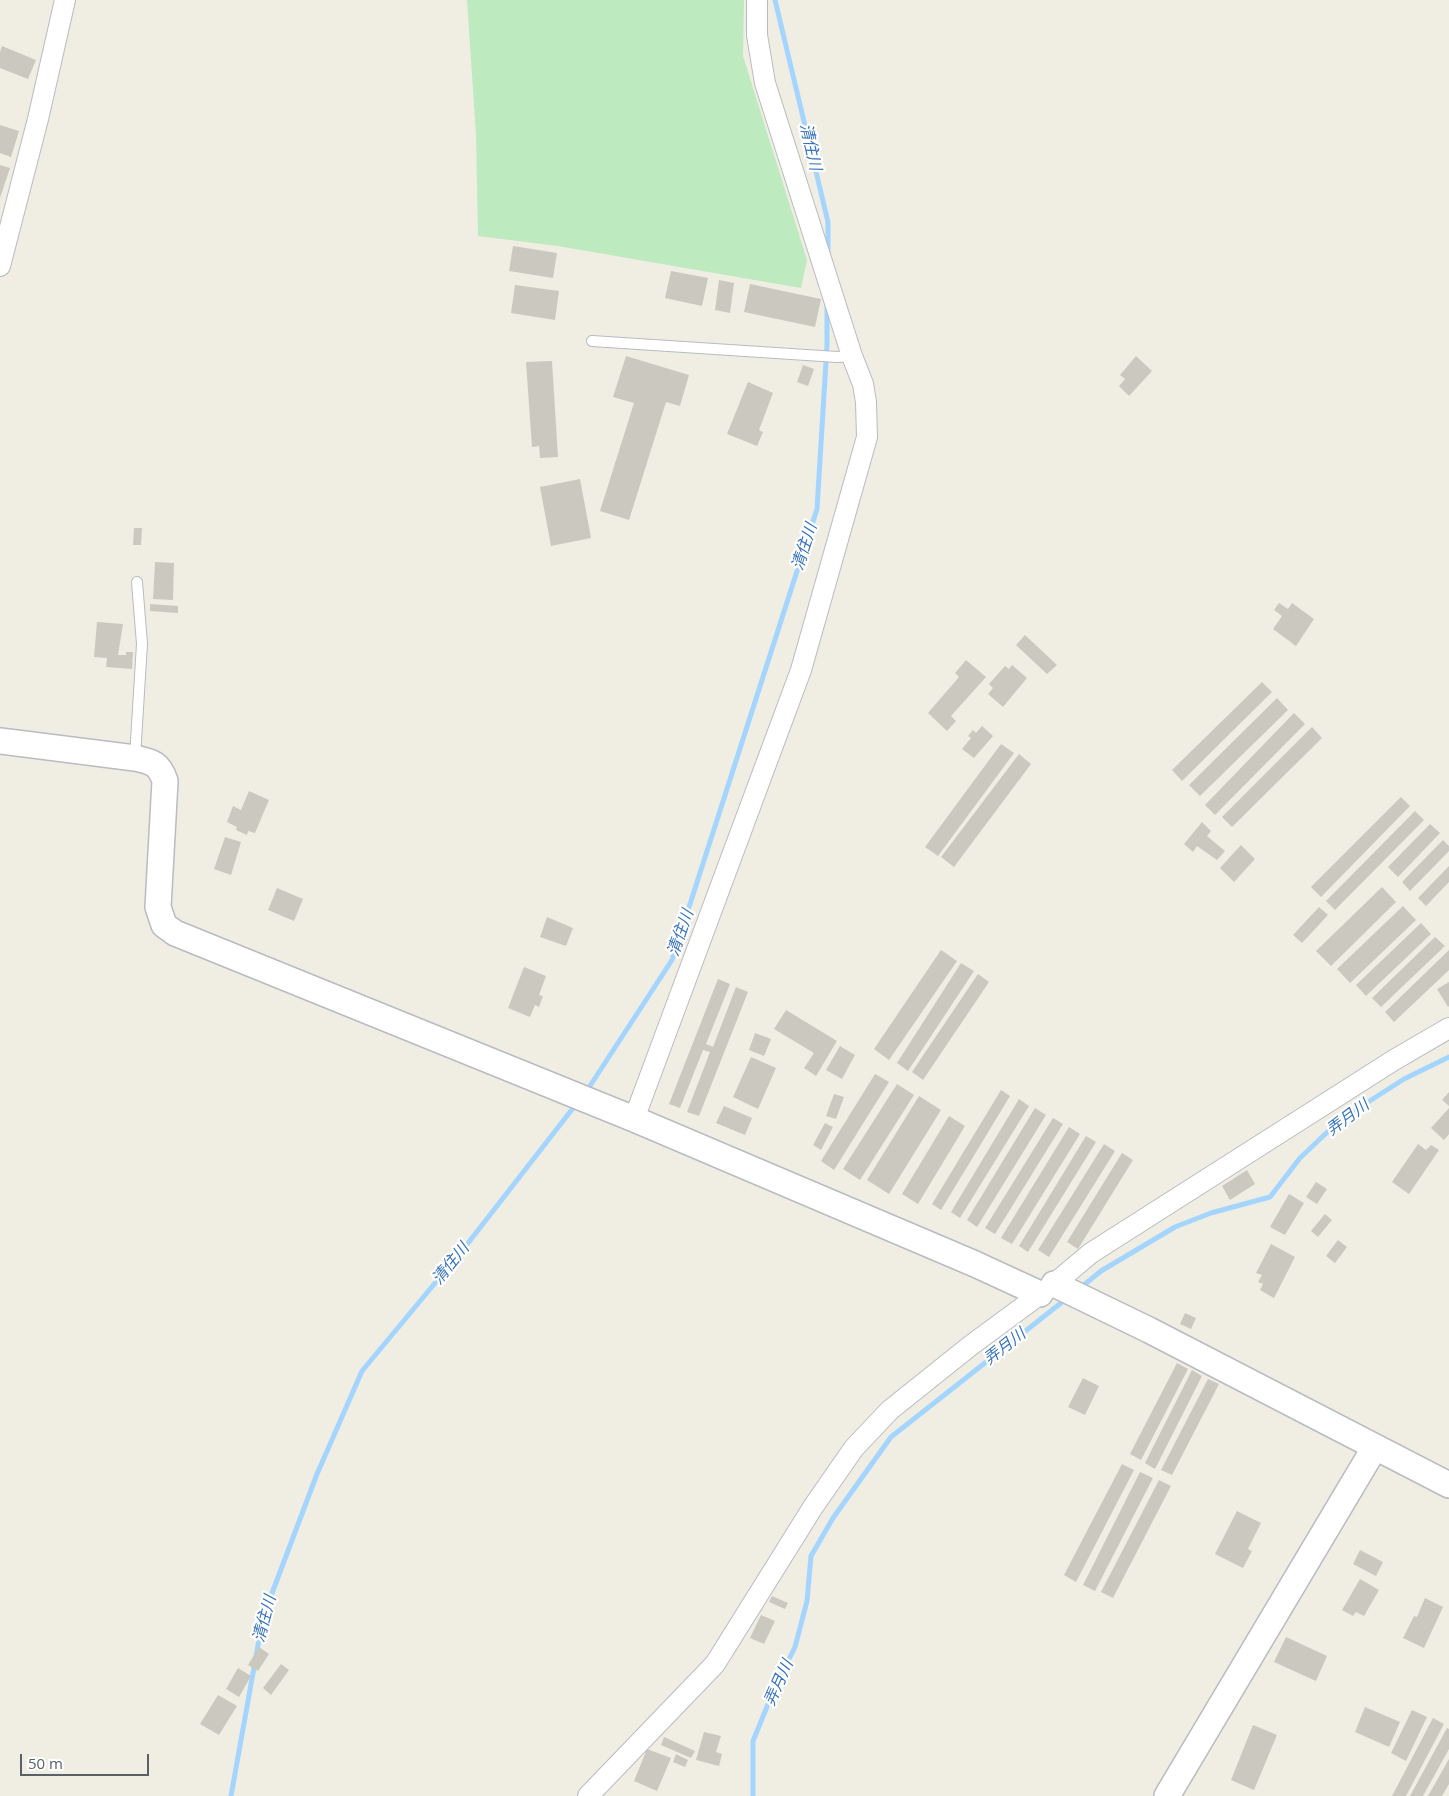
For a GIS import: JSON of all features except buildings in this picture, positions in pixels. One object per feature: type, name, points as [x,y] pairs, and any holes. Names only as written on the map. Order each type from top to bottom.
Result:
[{"type":"street","points":[[0,266],[66,0]]},
{"type":"street","points":[[634,1119],[801,670],[867,437],[866,402],[863,384],[852,356],[765,83],[757,35],[757,0]]},
{"type":"street","points":[[0,741],[134,758],[151,762],[161,770],[165,782],[158,907],[164,925],[175,933],[634,1119],[966,1260],[1047,1289],[1149,1330],[1449,1485]]},
{"type":"street","points":[[588,1796],[715,1664],[813,1507],[854,1448],[890,1410],[1091,1253],[1394,1060],[1449,1028]]},
{"type":"street","points":[[1166,1796],[1375,1447]]},
{"type":"lane","points":[[592,340],[837,358],[852,356]]},
{"type":"lane","points":[[134,758],[142,644],[137,582]]},
{"type":"green space","points":[[467,0],[744,0],[743,56],[807,260],[801,288],[558,246],[478,236],[476,134]]},
{"type":"waterway","name":"清住川","points":[[775,0],[828,222],[828,253]]},
{"type":"waterway","name":"清住川","points":[[586,1092],[672,960],[817,509],[827,345],[827,304]]},
{"type":"waterway","name":"弄月川","points":[[1079,1289],[1101,1271],[1175,1227],[1211,1213],[1270,1197],[1300,1158],[1340,1120],[1404,1079],[1449,1057]]},
{"type":"waterway","name":"清住川","points":[[231,1796],[263,1617],[317,1474],[362,1371],[465,1247],[577,1103]]},
{"type":"waterway","name":"弄月川","points":[[753,1796],[753,1741],[775,1687],[795,1647],[807,1601],[811,1556],[833,1518],[891,1437],[1066,1299]]}]
